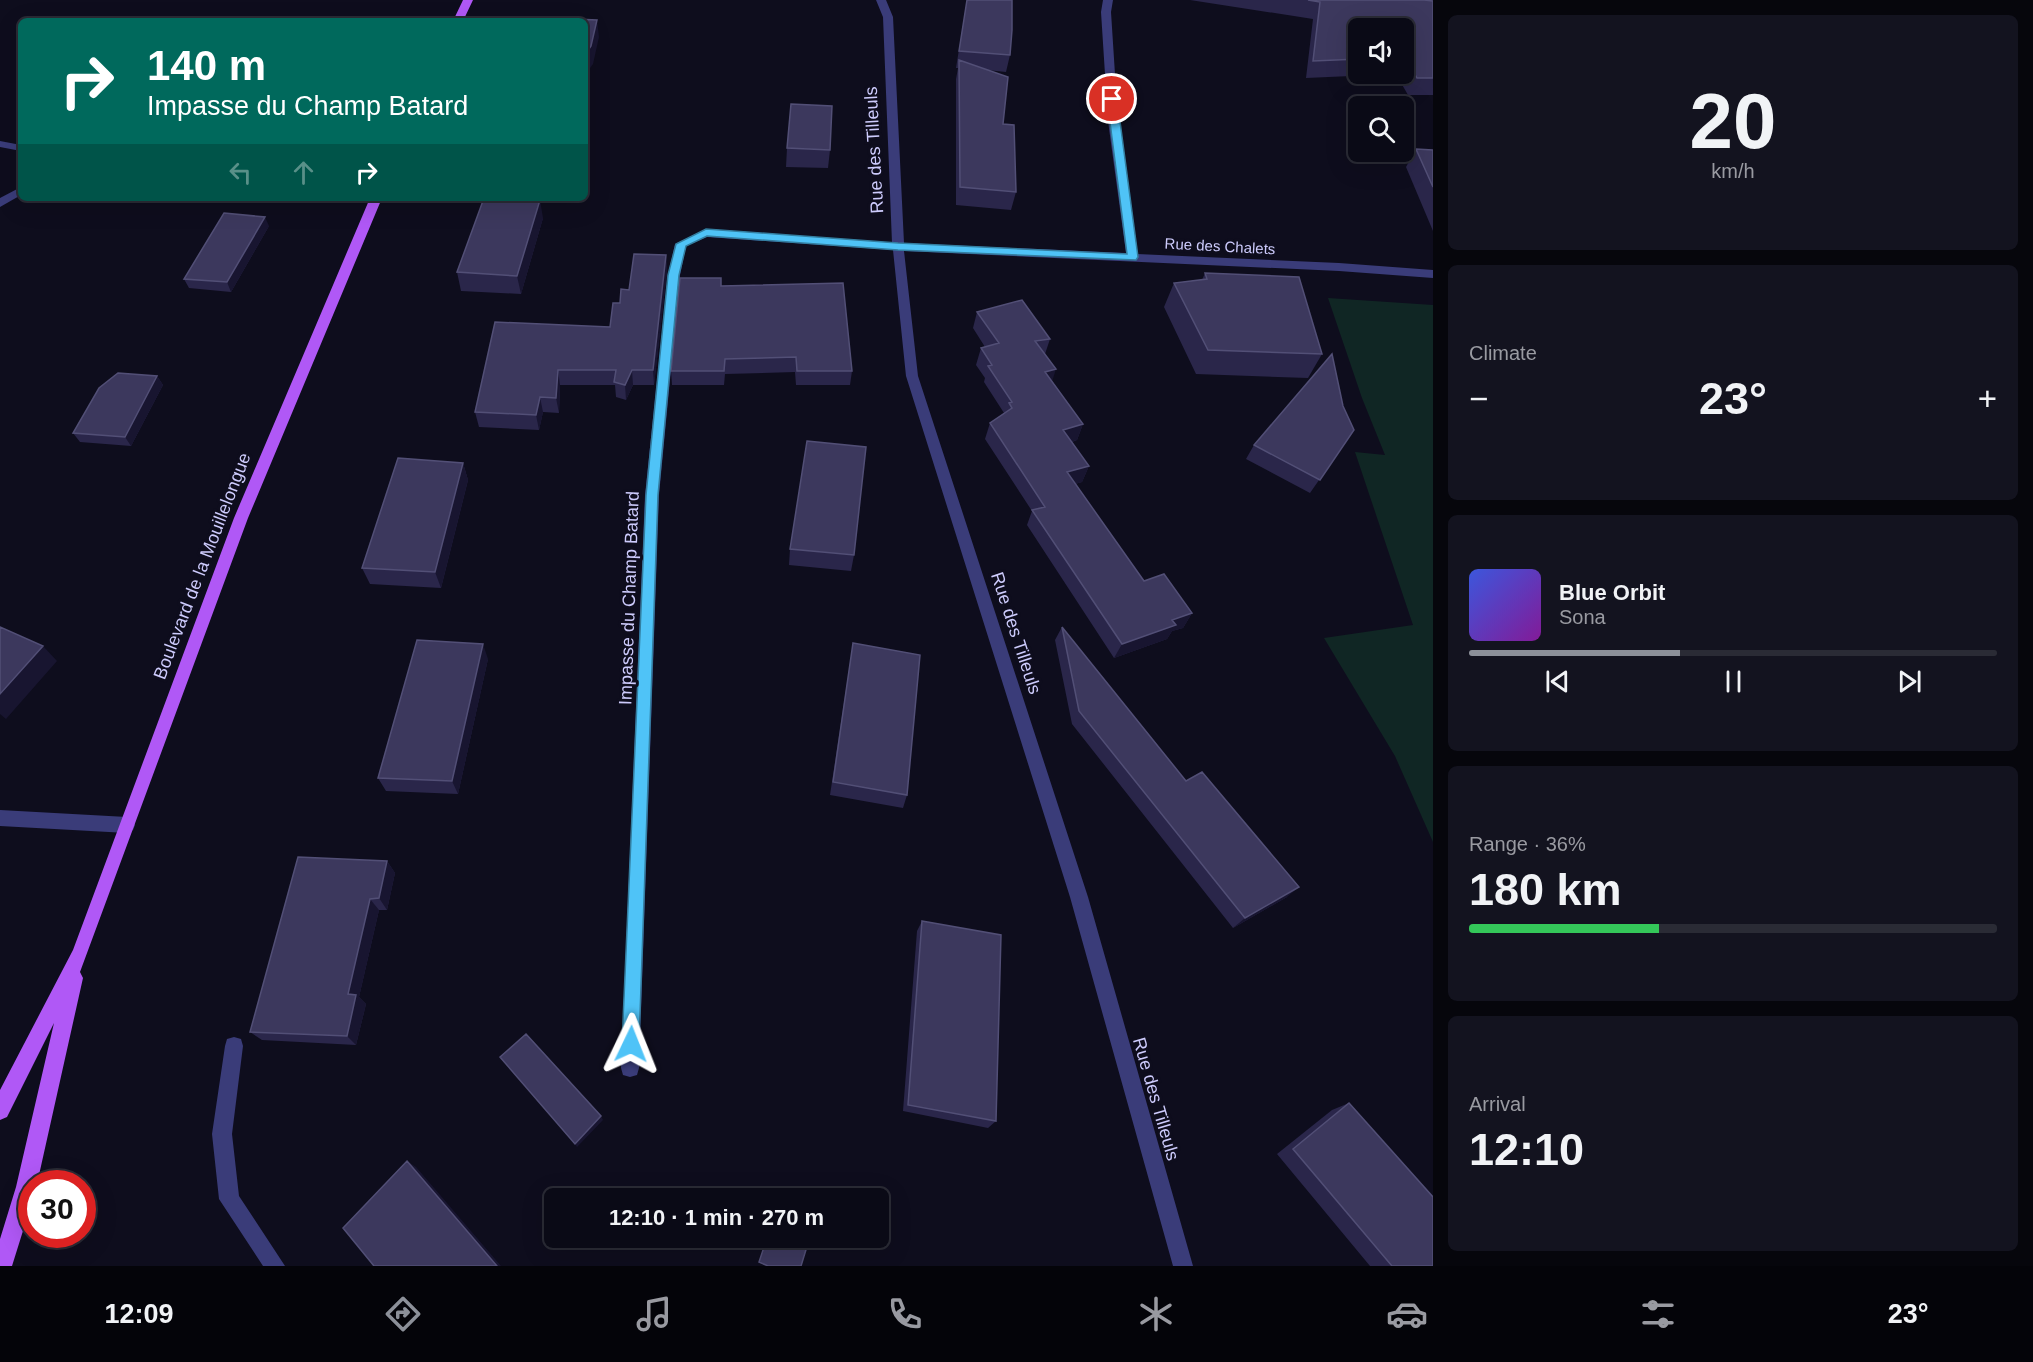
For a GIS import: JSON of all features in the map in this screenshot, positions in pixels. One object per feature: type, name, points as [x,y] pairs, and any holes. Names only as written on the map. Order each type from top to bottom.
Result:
[{"type":"main road","points":[[459,18],[468,0]]},
{"type":"main road","name":"Boulevard de la Mouillelongue","points":[[0,1110],[80,954],[241,518],[375,201]]},
{"type":"main road","name":"Boulevard de la Mouillelongue","points":[[2,1266],[27,1187],[80,954]]},
{"type":"street","name":"Rue des Tilleuls","points":[[881,0],[888,16],[898,247],[912,376],[1079,897],[1183,1266]]},
{"type":"street","points":[[1108,0],[1106,12],[1113,121],[1132,257]]},
{"type":"street","points":[[0,144],[18,147]]},
{"type":"street","points":[[0,203],[18,192]]},
{"type":"street","name":"Impasse du Champ Batard","points":[[630,1068],[652,495],[674,275],[681,244],[706,233],[898,247]]},
{"type":"street","name":"Rue des Chalets","points":[[898,247],[1132,257],[1433,274]]},
{"type":"street","points":[[0,818],[127,825]]},
{"type":"street","points":[[234,1046],[222,1134],[229,1198],[275,1266]]},
{"type":"green space","points":[[1328,298],[1433,305],[1433,842],[1395,756],[1324,638],[1413,625],[1355,452],[1385,455],[1362,398]]},
{"type":"building","points":[[967,0],[1012,0],[1010,55],[959,51]]},
{"type":"building","points":[[1308,0],[1433,1],[1433,78],[1417,78],[1414,73],[1414,18],[1348,18],[1348,59],[1313,61],[1320,2]]},
{"type":"building","points":[[588,20],[597,20],[588,50]]},
{"type":"building","points":[[959,60],[1008,77],[1003,124],[1014,125],[1016,192],[960,187]]},
{"type":"building","points":[[791,104],[832,106],[830,150],[787,148]]},
{"type":"building","points":[[1416,149],[1433,150],[1433,187]]},
{"type":"building","points":[[483,201],[540,201],[517,276],[457,272]]},
{"type":"building","points":[[224,213],[265,217],[227,282],[184,279]]},
{"type":"building","points":[[634,254],[666,255],[653,370],[632,370],[625,385],[614,382],[616,370],[558,370],[556,398],[540,397],[536,415],[475,412],[495,322],[610,327],[613,303],[620,303],[621,289],[629,290]]},
{"type":"building","points":[[1205,273],[1299,277],[1322,354],[1208,350],[1174,283],[1207,279]]},
{"type":"building","points":[[680,278],[721,278],[721,286],[843,283],[852,371],[797,371],[796,357],[725,359],[724,371],[671,371]]},
{"type":"building","points":[[1022,300],[1050,339],[1035,341],[1056,369],[1045,372],[1083,424],[1063,430],[1089,466],[1067,472],[1144,581],[1164,574],[1192,613],[1172,620],[1176,625],[1122,644],[1032,510],[1045,507],[990,423],[1012,408],[1009,403],[1012,402],[988,366],[992,365],[981,348],[999,343],[977,312]]},
{"type":"building","points":[[1332,354],[1343,406],[1354,430],[1320,480],[1254,445]]},
{"type":"building","points":[[118,373],[157,376],[125,437],[73,433],[99,388]]},
{"type":"building","points":[[807,441],[866,447],[854,555],[790,549]]},
{"type":"building","points":[[398,458],[463,463],[435,572],[362,568]]},
{"type":"building","points":[[0,627],[43,646],[0,694]]},
{"type":"building","points":[[1062,627],[1186,781],[1202,772],[1299,887],[1245,918],[1079,711]]},
{"type":"building","points":[[417,640],[483,644],[452,781],[378,778]]},
{"type":"building","points":[[853,643],[920,655],[907,795],[833,782]]},
{"type":"building","points":[[298,857],[387,861],[379,898],[370,899],[348,994],[356,995],[347,1036],[250,1032]]},
{"type":"building","points":[[922,921],[1001,935],[996,1121],[908,1105]]},
{"type":"building","points":[[526,1034],[601,1116],[575,1144],[500,1057]]},
{"type":"building","points":[[1349,1103],[1433,1197],[1433,1266],[1392,1266],[1293,1149]]},
{"type":"building","points":[[407,1161],[497,1266],[374,1266],[343,1228]]},
{"type":"building","points":[[764,1248],[807,1248],[801,1266],[768,1266],[759,1262]]},
{"type":"route","points":[[631,1044],[652,495],[674,275],[681,244],[706,233],[898,247],[1132,257],[1112,99]]}]
